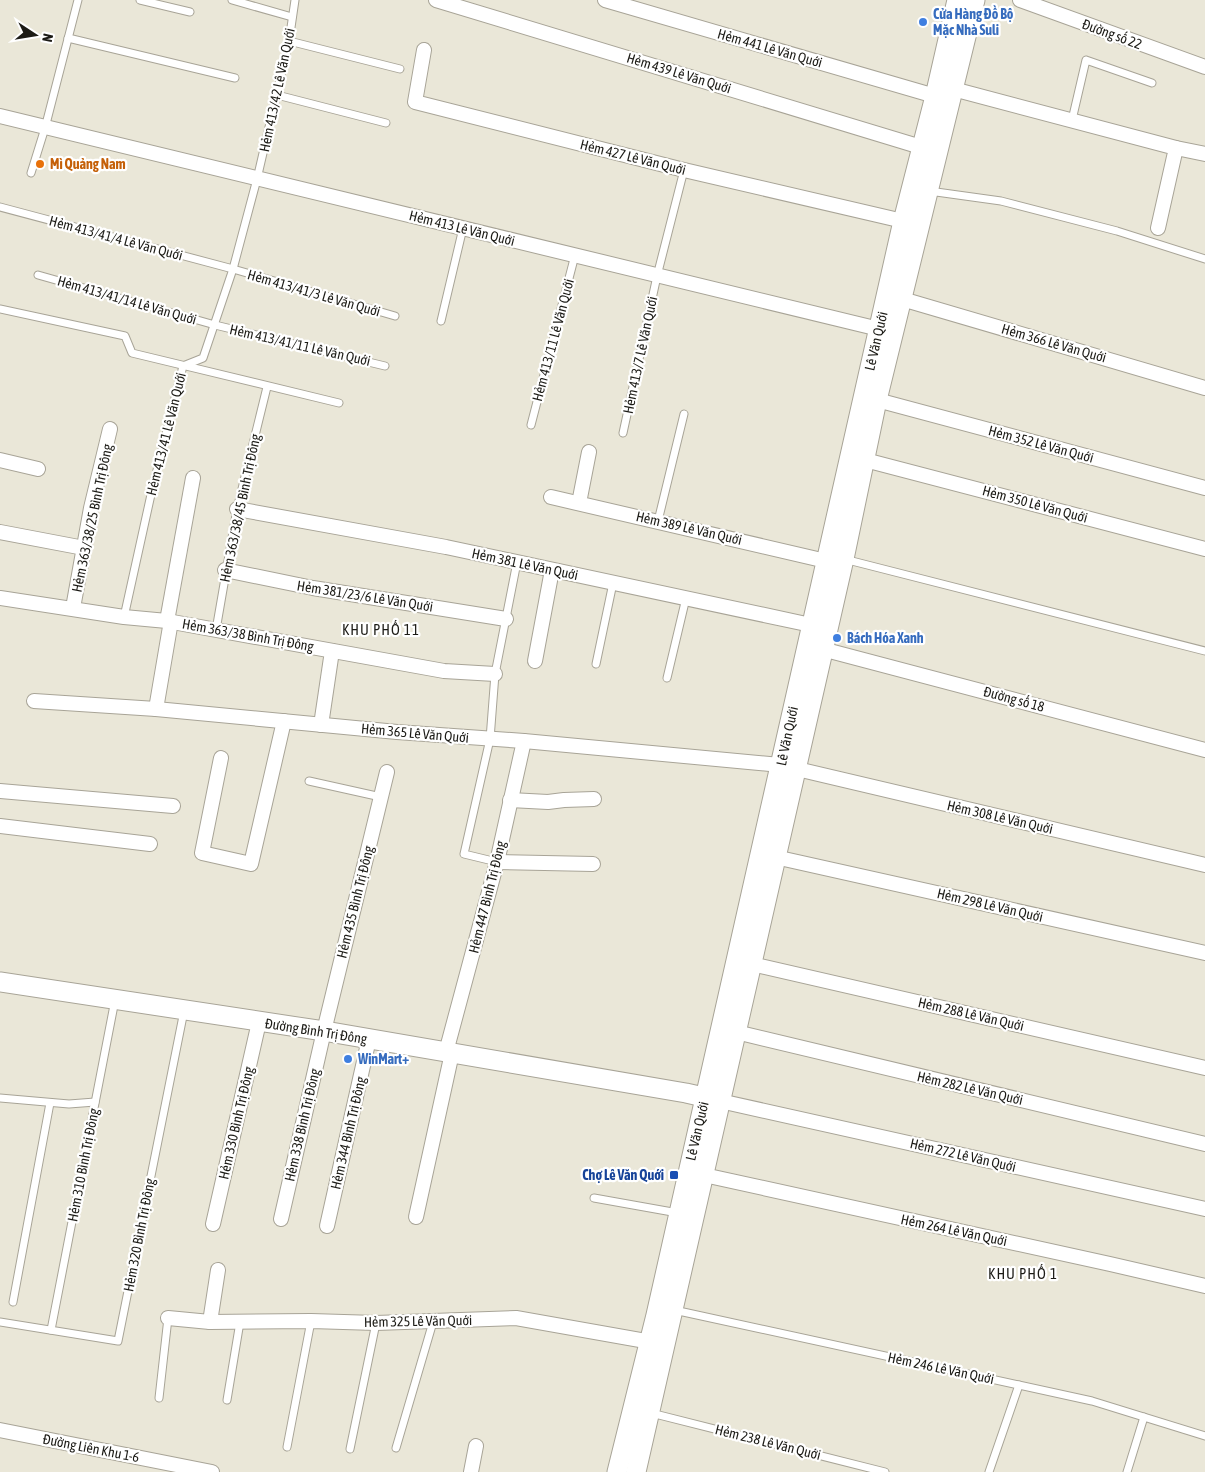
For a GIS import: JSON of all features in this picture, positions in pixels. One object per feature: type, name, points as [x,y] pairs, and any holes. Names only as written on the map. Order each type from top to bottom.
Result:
[{"type":"main road","name":"Lê Văn Quới","points":[[857,458],[877,400],[902,298],[920,189],[921,147],[935,96],[956,0]]},
{"type":"main road","name":"Lê Văn Quới","points":[[617,1472],[658,1343],[673,1310],[704,1175],[713,1099],[788,767],[822,649],[835,560],[857,458],[879,330],[903,221],[920,189],[953,89],[976,0]]},
{"type":"main road","name":"Lê Văn Quới","points":[[636,1472],[650,1412],[658,1343],[679,1213],[713,1099],[736,1032],[744,962],[776,857],[788,767],[811,625],[835,560]]},
{"type":"main road","name":"Đường Bình Trị Đông","points":[[0,982],[324,1031],[713,1099]]},
{"type":"street","name":"Hẻm 439 Lê Văn Quới","points":[[436,0],[921,147]]},
{"type":"street","name":"Đường số 22","points":[[1020,0],[1205,67]]},
{"type":"street","name":"Hẻm 441 Lê Văn Quới","points":[[613,1],[935,96]]},
{"type":"street","name":"Hẻm 427 Lê Văn Quới","points":[[424,50],[416,102],[684,170],[903,221]]},
{"type":"street","points":[[953,89],[1205,154]]},
{"type":"street","name":"Hẻm 413 Lê Văn Quới","points":[[0,116],[879,330]]},
{"type":"street","points":[[1158,228],[1176,148]]},
{"type":"street","name":"Hẻm 366 Lê Văn Quới","points":[[902,298],[1205,388]]},
{"type":"street","name":"Hẻm 352 Lê Văn Quới","points":[[877,400],[1205,488]]},
{"type":"street","name":"Hẻm 363/38/25 Bình Trị Đông","points":[[74,608],[91,508],[110,429]]},
{"type":"street","points":[[579,503],[589,452]]},
{"type":"street","name":"Hẻm 350 Lê Văn Quới","points":[[857,458],[1205,549]]},
{"type":"street","points":[[0,460],[38,469]]},
{"type":"street","points":[[156,709],[193,478]]},
{"type":"street","name":"Hẻm 389 Lê Văn Quới","points":[[552,497],[835,560]]},
{"type":"street","name":"Hẻm 381 Lê Văn Quới","points":[[237,509],[446,547],[811,625]]},
{"type":"street","points":[[0,532],[84,548]]},
{"type":"street","name":"Hẻm 381/23/6 Lê Văn Quới","points":[[225,570],[313,588],[506,619]]},
{"type":"street","points":[[535,661],[552,570]]},
{"type":"street","name":"Hẻm 363/38 Bình Trị Đông","points":[[0,598],[124,617],[169,621],[444,671],[495,674]]},
{"type":"street","name":"Đường số 18","points":[[822,649],[1205,750]]},
{"type":"street","points":[[321,725],[332,651]]},
{"type":"street","name":"Hẻm 365 Lê Văn Quới","points":[[34,701],[156,709],[284,722],[524,741],[788,767]]},
{"type":"street","points":[[221,758],[202,853],[250,864],[284,722]]},
{"type":"street","name":"Hẻm 447 Bình Trị Đông","points":[[416,1217],[449,1052],[524,741]]},
{"type":"street","name":"Hẻm 308 Lê Văn Quới","points":[[788,767],[1205,865]]},
{"type":"street","name":"Hẻm 435 Bình Trị Đông","points":[[324,1031],[387,772]]},
{"type":"street","points":[[0,791],[173,806]]},
{"type":"street","points":[[510,800],[548,802],[594,800]]},
{"type":"street","points":[[0,826],[150,844]]},
{"type":"street","name":"Hẻm 298 Lê Văn Quới","points":[[776,857],[1205,953]]},
{"type":"street","points":[[496,862],[593,864]]},
{"type":"street","name":"Hẻm 288 Lê Văn Quới","points":[[744,962],[1205,1068]]},
{"type":"street","name":"Hẻm 330 Bình Trị Đông","points":[[213,1224],[259,1022]]},
{"type":"street","name":"Hẻm 338 Bình Trị Đông","points":[[281,1219],[324,1031]]},
{"type":"street","name":"Hẻm 282 Lê Văn Quới","points":[[736,1032],[1205,1144]]},
{"type":"street","name":"Hẻm 344 Bình Trị Đông","points":[[327,1226],[369,1039]]},
{"type":"street","name":"Hẻm 272 Lê Văn Quới","points":[[713,1099],[1205,1209]]},
{"type":"street","name":"Hẻm 264 Lê Văn Quới","points":[[704,1175],[1205,1286]]},
{"type":"street","points":[[210,1322],[218,1270]]},
{"type":"street","name":"Hẻm 325 Lê Văn Quới","points":[[168,1318],[210,1322],[311,1321],[376,1323],[516,1318],[658,1343]]},
{"type":"street","name":"Đường Liên Khu 1-6","points":[[0,1430],[212,1472]]},
{"type":"street","points":[[471,1472],[476,1446]]},
{"type":"lane","points":[[31,173],[45,128],[78,0]]},
{"type":"lane","points":[[140,0],[190,12]]},
{"type":"lane","points":[[232,0],[292,17]]},
{"type":"lane","name":"Hẻm 413/42 Lê Văn Quới","points":[[258,179],[289,41],[295,0]]},
{"type":"lane","points":[[68,38],[234,78]]},
{"type":"lane","points":[[289,41],[400,69]]},
{"type":"lane","points":[[1072,120],[1086,60],[1152,83]]},
{"type":"lane","points":[[277,95],[386,123]]},
{"type":"lane","name":"Hẻm 413/7 Lê Văn Quới","points":[[623,433],[656,276],[684,170]]},
{"type":"lane","name":"Hẻm 413/41 Lê Văn Quới","points":[[124,617],[152,490],[183,366],[204,358],[233,269],[258,179]]},
{"type":"lane","points":[[920,189],[1002,201],[1117,231],[1205,259]]},
{"type":"lane","name":"Hẻm 413/41/4 Lê Văn Quới","points":[[0,207],[233,269]]},
{"type":"lane","points":[[441,321],[463,228]]},
{"type":"lane","name":"Hẻm 413/11 Lê Văn Quới","points":[[531,424],[575,255]]},
{"type":"lane","name":"Hẻm 413/41/3 Lê Văn Quới","points":[[233,269],[395,316]]},
{"type":"lane","name":"Hẻm 413/41/14 Lê Văn Quới","points":[[38,276],[215,325]]},
{"type":"lane","points":[[0,309],[125,336],[132,353],[339,403]]},
{"type":"lane","name":"Hẻm 413/41/11 Lê Văn Quới","points":[[215,325],[385,366]]},
{"type":"lane","name":"Hẻm 363/38/45 Bình Trị Đông","points":[[216,630],[237,509],[267,387]]},
{"type":"lane","points":[[658,521],[684,414]]},
{"type":"lane","points":[[835,560],[1205,651]]},
{"type":"lane","points":[[496,862],[464,854],[490,739],[495,674],[517,562]]},
{"type":"lane","points":[[596,664],[613,582]]},
{"type":"lane","points":[[667,678],[686,598]]},
{"type":"lane","points":[[309,781],[381,797]]},
{"type":"lane","name":"Hẻm 310 Bình Trị Đông","points":[[50,1330],[115,1000]]},
{"type":"lane","name":"Hẻm 320 Bình Trị Đông","points":[[0,1322],[118,1342],[184,1010]]},
{"type":"lane","points":[[0,1098],[69,1104],[95,1102]]},
{"type":"lane","points":[[13,1302],[50,1102]]},
{"type":"lane","points":[[594,1198],[679,1213]]},
{"type":"lane","name":"Hẻm 246 Lê Văn Quới","points":[[673,1310],[1092,1401],[1205,1436]]},
{"type":"lane","points":[[159,1398],[168,1318]]},
{"type":"lane","points":[[287,1447],[311,1321]]},
{"type":"lane","points":[[227,1400],[240,1322]]},
{"type":"lane","points":[[396,1448],[433,1322]]},
{"type":"lane","points":[[350,1449],[376,1323]]},
{"type":"lane","points":[[989,1472],[1020,1385]]},
{"type":"lane","name":"Hẻm 238 Lê Văn Quới","points":[[650,1412],[886,1472]]},
{"type":"lane","points":[[1128,1472],[1144,1417]]},
{"type":"place","name":"Cửa Hàng Đồ Bộ Mặc Nhà Suli","points":[[923,22]]},
{"type":"place","name":"Mì Quảng Nam","points":[[40,164]]},
{"type":"place","name":"Bách Hóa Xanh","points":[[837,638]]},
{"type":"place","name":"WinMart+","points":[[348,1059]]},
{"type":"place","name":"Chợ Lê Văn Quới","points":[[674,1175]]},
{"type":"district","name":"KHU PHỐ 11","points":[[381,630]]},
{"type":"district","name":"KHU PHỐ 1","points":[[1023,1274]]}]
